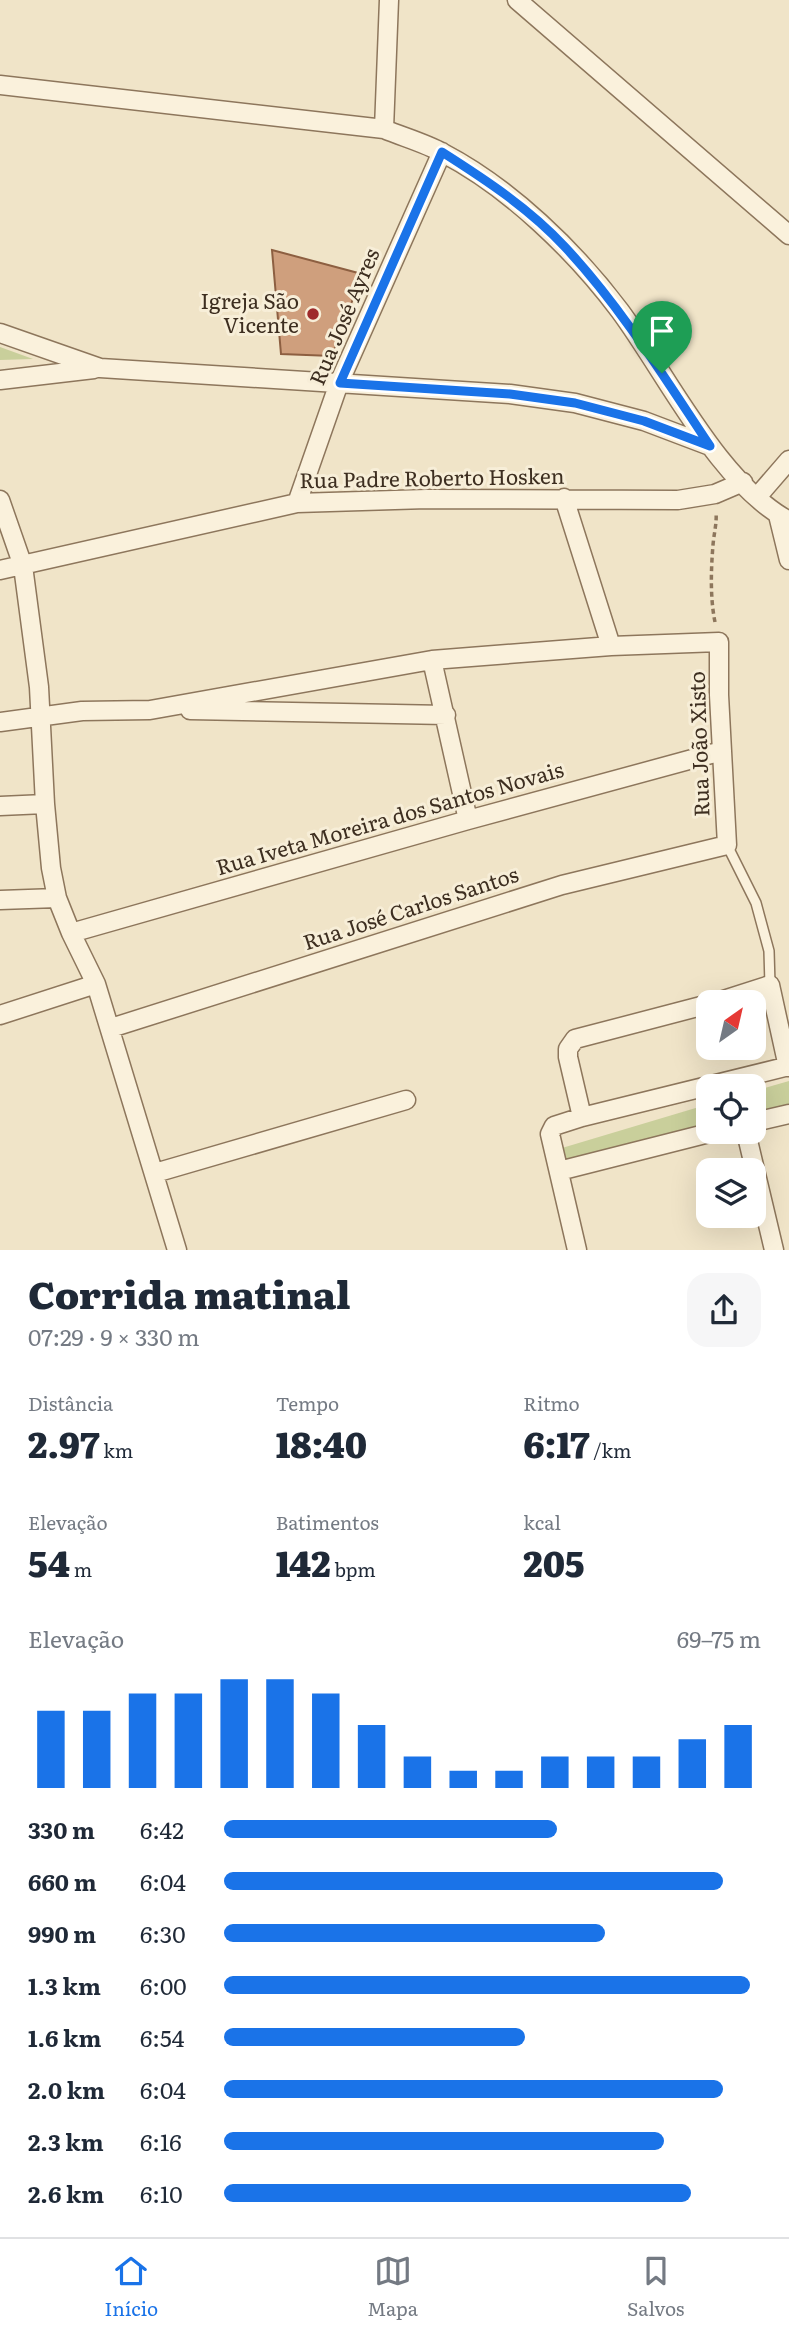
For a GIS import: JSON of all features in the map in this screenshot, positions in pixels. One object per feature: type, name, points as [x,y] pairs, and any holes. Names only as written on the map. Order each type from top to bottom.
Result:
[{"type":"street","points":[[384,129],[389,0]]},
{"type":"street","points":[[517,0],[788,232]]},
{"type":"street","points":[[0,85],[384,129],[442,152],[517,203],[564,245],[619,310],[710,446],[757,497],[784,518],[789,560]]},
{"type":"street","name":"Rua José Ayres","points":[[297,503],[340,383],[442,152]]},
{"type":"street","points":[[0,333],[100,368]]},
{"type":"street","points":[[0,380],[100,368],[510,394],[575,403],[644,421],[710,446]]},
{"type":"street","points":[[757,497],[789,460]]},
{"type":"street","name":"Rua Padre Roberto Hosken","points":[[0,570],[297,503],[427,499],[678,500],[715,494],[743,482]]},
{"type":"street","points":[[564,498],[611,646]]},
{"type":"street","points":[[0,500],[23,566],[37,676],[51,868],[57,898],[96,984],[177,1250]]},
{"type":"street","points":[[150,710],[432,660],[611,646],[719,642]]},
{"type":"street","name":"Rua João Xisto","points":[[719,642],[727,845]]},
{"type":"street","points":[[432,660],[468,820]]},
{"type":"street","points":[[0,722],[82,711],[446,715]]},
{"type":"street","name":"Rua Iveta Moreira dos Santos Novais","points":[[71,933],[722,751]]},
{"type":"street","points":[[0,806],[45,804]]},
{"type":"street","name":"Rua José Carlos Santos","points":[[111,1028],[562,885],[727,845]]},
{"type":"street","points":[[0,900],[57,898]]},
{"type":"street","points":[[0,1015],[96,984]]},
{"type":"street","points":[[578,1250],[551,1129],[582,1117],[788,1067],[770,985],[754,990]]},
{"type":"street","points":[[582,1117],[568,1057],[568,1049],[575,1039],[696,1007]]},
{"type":"street","points":[[155,1173],[406,1100]]},
{"type":"street","points":[[766,1119],[789,1114]]},
{"type":"street","points":[[559,1171],[696,1136]]},
{"type":"street","points":[[749,1144],[774,1250]]},
{"type":"lane","points":[[727,845],[756,903],[769,951],[770,985]]},
{"type":"path","points":[[715,494],[717,522],[713,545],[713,610],[719,642]]},
{"type":"green space","points":[[0,347],[33,359],[0,360]]},
{"type":"green space","points":[[789,1081],[789,1107],[766,1113],[766,1088]]},
{"type":"green space","points":[[696,1108],[696,1130],[567,1164],[562,1148]]},
{"type":"building","name":"Igreja São Vicente","points":[[272,250],[362,274],[332,356],[281,354]]},
{"type":"place","name":"Igreja São Vicente","points":[[313,314]]},
{"type":"route","points":[[442,152],[517,203],[564,245],[619,310],[662,373],[710,446],[644,421],[575,403],[510,394],[340,383],[442,152]]}]
